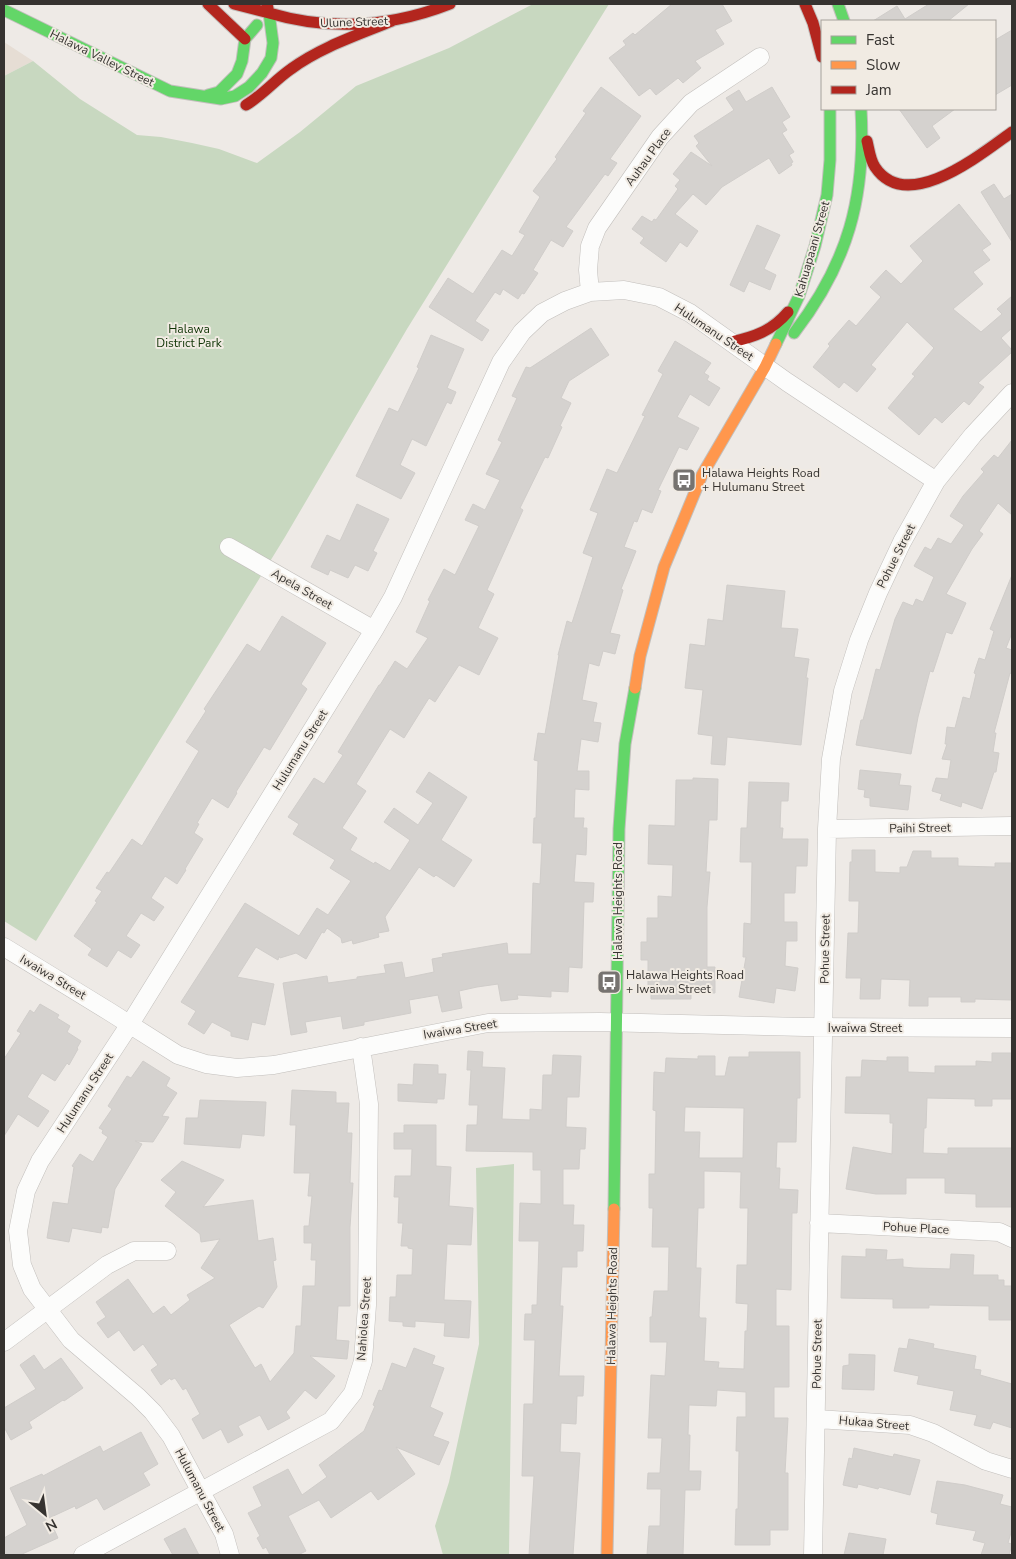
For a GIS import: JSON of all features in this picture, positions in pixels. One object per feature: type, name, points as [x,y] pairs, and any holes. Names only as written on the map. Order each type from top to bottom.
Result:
[{"type":"main road","points":[[208,4],[245,39]]},
{"type":"main road","name":"Ulune Street","points":[[234,4],[268,8],[299,21],[322,24],[392,21],[450,4]]},
{"type":"main road","points":[[203,97],[220,92],[237,74],[242,60],[245,39],[268,8],[277,4]]},
{"type":"main road","points":[[805,4],[813,23],[821,53]]},
{"type":"main road","points":[[838,4],[844,20]]},
{"type":"main road","name":"Halawa Valley Street","points":[[4,10],[170,91],[221,100],[249,88],[262,73],[271,58],[273,43],[268,8]]},
{"type":"main road","points":[[239,109],[256,100],[291,70],[313,56],[392,21]]},
{"type":"main road","points":[[170,91],[188,106]]},
{"type":"main road","name":"Kahuapaani Street","points":[[765,367],[799,296],[815,246],[827,195],[830,160],[830,110]]},
{"type":"main road","name":"Kahuapaani Street","points":[[765,367],[802,324],[828,281],[843,250],[857,198],[863,129],[861,110]]},
{"type":"main road","points":[[863,129],[875,166],[884,177],[893,183],[908,185],[924,184],[948,174],[1012,132]]},
{"type":"main road","points":[[731,342],[760,336],[779,323],[799,296]]},
{"type":"main road","name":"Halawa Heights Road","points":[[607,1555],[619,829],[625,744],[640,656],[664,566],[702,475],[765,367]]},
{"type":"street","name":"Auhau Place","points":[[590,292],[588,270],[590,246],[598,228],[660,137],[691,103],[760,57]]},
{"type":"street","name":"Hulumanu Street","points":[[230,1555],[224,1534],[171,1436],[153,1412],[138,1397],[71,1340],[32,1289],[22,1265],[18,1231],[26,1190],[40,1161],[130,1024],[393,597],[501,362],[522,332],[542,313],[565,301],[590,292],[624,290],[659,297],[690,313],[765,367],[936,481]]},
{"type":"street","name":"Pohue Street","points":[[813,1555],[827,829],[831,760],[843,691],[859,640],[902,542],[936,481],[973,435],[1012,393]]},
{"type":"street","name":"Apela Street","points":[[230,547],[374,630]]},
{"type":"street","name":"Paihi Street","points":[[827,829],[1012,826]]},
{"type":"street","name":"Iwaiwa Street","points":[[4,947],[178,1055],[206,1064],[237,1068],[274,1065],[488,1023],[1012,1028]]},
{"type":"street","name":"Nahiolea Street","points":[[82,1555],[331,1421],[353,1394],[363,1361],[367,1304],[369,1104],[361,1047]]},
{"type":"street","name":"Pohue Place","points":[[819,1223],[999,1232],[1012,1238]]},
{"type":"street","points":[[4,1342],[107,1265],[134,1251],[167,1251]]},
{"type":"street","name":"Hukaa Street","points":[[817,1419],[910,1425],[933,1433],[986,1461],[1012,1470]]},
{"type":"shaded area","points":[[4,42],[33,61],[4,76]]},
{"type":"green space","name":"Halawa District Park","points":[[533,4],[609,4],[407,329],[285,537],[36,941],[4,921],[4,76],[33,61],[80,99],[137,135],[161,137],[219,149],[257,163],[300,132],[356,86],[449,48]]},
{"type":"green space","points":[[514,1164],[509,1555],[443,1555],[435,1526],[449,1482],[479,1344],[476,1168]]},
{"type":"building","points":[[672,4],[722,4],[732,21],[715,30],[724,44],[695,61],[701,68],[683,83],[678,78],[656,95],[650,88],[639,96],[609,58],[626,45],[623,41],[633,33],[635,35]]},
{"type":"building","points":[[929,4],[969,4],[949,20],[875,20],[897,6],[905,19]]},
{"type":"building","points":[[1012,30],[1012,85],[996,94],[996,39]]},
{"type":"building","points":[[601,87],[641,116],[610,159],[617,163],[608,176],[605,174],[566,227],[573,231],[563,247],[551,240],[533,270],[538,273],[524,294],[522,293],[518,299],[503,289],[500,295],[495,292],[475,321],[489,330],[482,341],[429,307],[448,278],[473,294],[502,250],[512,256],[525,235],[519,232],[540,197],[533,191],[557,159],[555,157],[586,113],[583,111]]},
{"type":"building","points":[[772,87],[790,117],[782,122],[787,130],[782,133],[794,152],[789,155],[793,162],[791,163],[792,165],[779,174],[769,158],[722,187],[706,205],[693,194],[675,214],[698,231],[687,247],[680,242],[666,262],[640,243],[644,238],[632,229],[642,216],[652,222],[654,219],[656,220],[678,189],[675,186],[680,180],[673,174],[691,152],[712,166],[696,146],[699,143],[694,136],[734,110],[726,98],[739,90],[746,102]]},
{"type":"building","points":[[900,110],[954,110],[932,126],[940,138],[927,148]]},
{"type":"building","points":[[994,184],[1004,199],[1012,194],[1012,242],[981,192]]},
{"type":"building","points":[[959,204],[991,244],[982,250],[990,260],[973,272],[983,284],[953,309],[981,332],[1002,314],[997,309],[1012,296],[1012,328],[1001,338],[1012,352],[978,383],[984,387],[969,405],[964,401],[942,423],[935,417],[919,435],[888,408],[915,376],[912,374],[934,348],[907,322],[871,365],[876,369],[857,392],[844,382],[839,388],[813,367],[830,346],[828,344],[849,320],[856,326],[881,297],[870,287],[886,270],[901,284],[923,261],[910,246]]},
{"type":"building","points":[[757,225],[780,235],[764,269],[776,275],[770,290],[749,281],[744,292],[730,285]]},
{"type":"building","points":[[591,328],[609,355],[569,381],[561,398],[571,403],[560,426],[562,427],[548,458],[545,457],[520,508],[523,510],[487,590],[494,594],[478,628],[498,638],[479,675],[459,665],[435,702],[429,698],[404,738],[390,729],[356,784],[366,791],[342,828],[357,838],[350,850],[390,871],[410,840],[384,822],[394,808],[418,825],[433,803],[416,792],[429,772],[467,797],[441,840],[472,860],[454,887],[419,867],[385,917],[389,931],[378,933],[379,937],[353,944],[352,940],[342,943],[341,938],[327,928],[324,933],[322,932],[306,959],[296,953],[280,958],[279,956],[278,960],[256,947],[237,977],[274,984],[265,1025],[252,1022],[248,1040],[231,1036],[231,1032],[212,1022],[204,1034],[188,1024],[196,1011],[181,1002],[245,903],[299,936],[317,908],[328,915],[351,881],[330,868],[335,860],[293,834],[299,824],[288,817],[314,778],[324,784],[343,755],[338,752],[395,661],[407,669],[428,638],[416,632],[430,601],[428,600],[444,569],[455,575],[479,526],[465,520],[473,504],[485,510],[500,480],[486,474],[502,442],[498,440],[517,398],[512,396],[526,367],[530,368]]},
{"type":"building","points":[[431,335],[464,349],[447,388],[456,392],[451,404],[447,402],[426,446],[412,439],[400,465],[415,473],[401,499],[356,476],[389,408],[398,412],[419,368],[417,367]]},
{"type":"building","points":[[675,341],[711,363],[704,373],[709,376],[707,380],[720,388],[709,406],[690,394],[677,417],[699,428],[687,450],[679,447],[658,490],[661,491],[652,513],[642,509],[637,522],[634,521],[624,547],[636,551],[621,589],[623,590],[610,633],[620,635],[615,654],[603,651],[599,666],[589,663],[582,700],[597,703],[593,722],[601,723],[598,742],[581,739],[577,771],[589,771],[589,790],[575,789],[574,818],[584,818],[583,828],[587,828],[586,855],[576,854],[574,882],[594,883],[593,902],[584,902],[582,968],[569,967],[568,992],[551,991],[551,997],[517,995],[518,999],[501,1001],[498,984],[477,987],[459,991],[462,1008],[442,1012],[438,995],[409,1000],[411,1013],[364,1022],[364,1025],[343,1029],[341,1016],[305,1022],[307,1032],[291,1035],[283,983],[327,976],[328,983],[357,979],[357,977],[386,973],[384,965],[402,962],[405,978],[434,972],[432,959],[443,957],[442,954],[507,943],[508,954],[531,954],[533,883],[540,884],[542,843],[533,843],[538,761],[534,760],[538,733],[545,734],[558,655],[567,621],[572,623],[593,557],[583,553],[598,513],[590,510],[607,469],[617,473],[645,416],[642,415],[663,374],[658,371]]},
{"type":"building","points":[[1012,440],[1012,515],[998,503],[979,531],[983,534],[946,594],[966,603],[952,634],[946,632],[933,672],[930,671],[911,754],[856,745],[861,720],[863,720],[876,669],[880,670],[895,619],[903,602],[913,606],[916,599],[923,602],[934,577],[914,566],[925,547],[931,550],[938,538],[951,544],[964,525],[950,516],[963,496],[984,472],[981,469],[994,455],[998,458]]},
{"type":"building","points":[[357,504],[389,519],[373,551],[377,553],[368,571],[355,565],[348,578],[330,570],[328,575],[311,567],[327,535],[340,541]]},
{"type":"building","points":[[1012,575],[1012,633],[1006,648],[1012,650],[1012,674],[1010,673],[994,733],[996,733],[993,752],[999,753],[996,772],[994,772],[982,809],[962,802],[961,807],[940,800],[942,794],[932,791],[936,778],[948,779],[951,760],[942,759],[947,744],[945,744],[947,727],[955,728],[963,697],[970,699],[976,674],[974,673],[979,658],[985,660],[994,631],[990,629]]},
{"type":"building","points":[[727,585],[785,591],[781,628],[798,629],[794,657],[809,659],[801,745],[727,737],[725,765],[711,764],[713,736],[698,734],[703,690],[685,688],[690,644],[705,646],[708,619],[723,621]]},
{"type":"building","points":[[282,616],[326,643],[301,684],[307,689],[270,750],[264,747],[228,808],[212,798],[197,823],[199,824],[194,833],[203,839],[186,870],[177,884],[165,876],[151,898],[164,907],[154,921],[141,913],[126,936],[140,945],[131,958],[118,950],[107,967],[88,955],[92,949],[74,936],[97,902],[95,901],[102,891],[96,888],[107,872],[109,873],[132,839],[142,846],[199,751],[186,742],[206,711],[204,709],[247,644],[260,652]]},
{"type":"building","points":[[860,770],[901,774],[899,785],[911,786],[908,810],[870,806],[870,798],[864,797],[865,790],[858,789]]},
{"type":"building","points":[[693,778],[718,779],[717,820],[709,820],[706,872],[710,872],[707,907],[707,967],[715,967],[715,993],[691,993],[691,999],[651,999],[651,990],[648,990],[648,960],[641,960],[641,942],[647,942],[647,918],[658,918],[658,896],[672,897],[673,865],[648,864],[649,825],[675,826],[676,780],[693,780]]},
{"type":"building","points":[[749,782],[789,783],[788,801],[781,801],[780,828],[783,828],[782,839],[808,839],[807,866],[796,866],[795,893],[784,893],[784,922],[797,922],[797,941],[786,941],[785,966],[798,968],[795,991],[776,988],[774,1003],[739,997],[746,957],[743,957],[744,923],[751,924],[752,862],[740,862],[741,828],[747,828]]},
{"type":"building","points":[[852,850],[875,850],[875,872],[900,873],[900,867],[907,867],[913,851],[931,851],[931,858],[958,858],[958,866],[995,867],[995,863],[1012,863],[1012,1000],[975,999],[975,1002],[961,1002],[961,997],[928,997],[928,1006],[909,1006],[910,980],[881,979],[880,999],[860,999],[861,978],[846,978],[848,933],[858,933],[859,901],[849,901]]},
{"type":"building","points":[[40,1004],[59,1015],[57,1018],[70,1026],[67,1032],[81,1041],[69,1065],[67,1063],[55,1081],[42,1073],[27,1097],[49,1111],[38,1127],[18,1114],[4,1136],[4,1059],[21,1033],[17,1031],[30,1010],[34,1013]]},
{"type":"building","points":[[468,1051],[483,1052],[482,1067],[505,1068],[502,1119],[530,1120],[530,1109],[542,1110],[543,1075],[552,1075],[553,1055],[581,1056],[579,1097],[567,1097],[566,1127],[586,1128],[585,1149],[580,1149],[579,1169],[563,1169],[563,1205],[574,1205],[573,1225],[584,1225],[583,1251],[577,1251],[577,1267],[562,1267],[560,1306],[563,1306],[559,1376],[584,1376],[583,1396],[577,1396],[576,1424],[561,1423],[560,1452],[580,1453],[573,1555],[529,1555],[534,1476],[522,1476],[524,1404],[533,1404],[535,1340],[524,1340],[525,1314],[532,1314],[532,1305],[537,1305],[539,1241],[519,1241],[520,1203],[541,1204],[541,1170],[533,1170],[533,1152],[466,1151],[467,1125],[477,1125],[478,1105],[469,1105],[471,1070],[467,1070]]},
{"type":"building","points":[[749,1052],[800,1052],[800,1098],[797,1098],[796,1142],[777,1142],[776,1168],[780,1168],[779,1189],[798,1190],[797,1213],[792,1213],[791,1290],[776,1289],[776,1326],[789,1326],[789,1387],[774,1387],[774,1418],[788,1418],[785,1473],[788,1473],[788,1530],[770,1530],[770,1545],[735,1545],[739,1451],[736,1451],[737,1417],[746,1417],[746,1392],[717,1390],[716,1406],[689,1405],[689,1471],[701,1471],[700,1490],[685,1490],[683,1555],[647,1555],[649,1526],[660,1526],[661,1489],[647,1489],[648,1473],[660,1473],[662,1438],[648,1438],[651,1375],[665,1376],[667,1342],[650,1342],[650,1317],[652,1317],[654,1291],[668,1291],[669,1247],[652,1247],[653,1208],[649,1208],[649,1174],[655,1174],[656,1111],[653,1110],[654,1072],[665,1073],[666,1058],[698,1059],[698,1056],[715,1056],[715,1076],[725,1076],[729,1057],[749,1057]],"holes":[[[685,1107],[744,1108],[743,1158],[699,1158],[700,1132],[684,1132]],[[704,1171],[741,1172],[740,1208],[748,1208],[747,1265],[737,1265],[736,1303],[748,1304],[744,1369],[718,1368],[719,1362],[704,1361],[706,1318],[700,1318],[699,1316],[701,1268],[696,1268],[698,1208],[704,1208]]]},
{"type":"building","points":[[992,1053],[1012,1053],[1012,1099],[992,1099],[992,1106],[975,1106],[975,1099],[927,1098],[923,1153],[948,1154],[948,1148],[1012,1148],[1012,1207],[976,1207],[976,1194],[945,1193],[945,1178],[906,1178],[906,1194],[876,1194],[846,1189],[853,1147],[892,1154],[893,1123],[890,1123],[890,1114],[845,1113],[846,1077],[861,1077],[862,1060],[887,1061],[887,1057],[908,1057],[908,1072],[935,1073],[935,1066],[976,1066],[976,1061],[992,1062]]},
{"type":"building","points":[[143,1061],[170,1078],[166,1086],[177,1093],[162,1116],[169,1117],[153,1142],[135,1141],[142,1144],[115,1189],[108,1228],[102,1227],[101,1233],[72,1228],[69,1242],[47,1238],[53,1202],[68,1204],[74,1167],[72,1166],[80,1154],[93,1162],[108,1137],[99,1128],[112,1109],[108,1106],[127,1076],[131,1078]]},
{"type":"building","points":[[414,1064],[438,1065],[438,1074],[446,1074],[444,1099],[437,1099],[437,1103],[398,1101],[398,1084],[413,1085]]},
{"type":"building","points":[[292,1090],[336,1092],[336,1103],[349,1103],[347,1133],[352,1133],[350,1183],[353,1183],[350,1227],[350,1306],[338,1306],[336,1340],[349,1341],[347,1359],[310,1356],[335,1376],[316,1399],[305,1390],[286,1412],[290,1418],[268,1430],[260,1415],[238,1426],[243,1435],[228,1443],[221,1429],[203,1439],[192,1419],[200,1414],[186,1388],[183,1390],[175,1378],[171,1380],[170,1378],[161,1385],[151,1370],[158,1365],[143,1344],[134,1351],[119,1330],[108,1338],[97,1323],[106,1317],[96,1302],[128,1279],[153,1314],[164,1306],[171,1315],[190,1300],[187,1295],[215,1278],[201,1268],[220,1239],[201,1242],[200,1234],[165,1206],[176,1192],[161,1180],[182,1161],[224,1180],[203,1207],[253,1200],[258,1241],[273,1238],[276,1260],[273,1261],[277,1287],[263,1308],[259,1306],[229,1325],[255,1368],[261,1364],[270,1382],[294,1353],[296,1326],[301,1326],[303,1286],[315,1286],[316,1260],[311,1260],[312,1243],[304,1243],[304,1226],[309,1226],[312,1196],[308,1196],[310,1173],[294,1173],[296,1125],[290,1125]]},
{"type":"building","points":[[200,1100],[266,1102],[264,1136],[242,1134],[240,1148],[184,1144],[186,1118],[198,1118]]},
{"type":"building","points":[[404,1125],[436,1125],[436,1166],[451,1167],[449,1206],[473,1208],[471,1245],[447,1244],[444,1300],[471,1301],[469,1338],[444,1336],[445,1323],[415,1321],[415,1327],[403,1326],[403,1322],[389,1321],[390,1297],[396,1297],[397,1275],[412,1275],[413,1249],[408,1248],[408,1246],[401,1246],[403,1223],[398,1223],[399,1197],[394,1197],[395,1176],[411,1176],[412,1149],[394,1149],[394,1133],[404,1133]]},
{"type":"building","points":[[866,1249],[887,1250],[886,1260],[903,1259],[903,1267],[914,1268],[950,1269],[951,1254],[974,1255],[973,1275],[998,1275],[998,1280],[1004,1280],[1004,1286],[1012,1286],[1012,1320],[989,1320],[989,1306],[929,1305],[929,1308],[893,1308],[893,1299],[841,1298],[842,1256],[866,1257]]},
{"type":"building","points":[[909,1339],[934,1344],[933,1348],[976,1356],[974,1369],[981,1370],[980,1375],[1012,1384],[1012,1428],[993,1422],[990,1429],[974,1425],[977,1415],[950,1410],[954,1391],[917,1384],[919,1376],[894,1371],[899,1348],[907,1349]]},
{"type":"building","points":[[414,1348],[435,1356],[432,1364],[444,1368],[430,1407],[443,1413],[433,1436],[449,1442],[439,1465],[396,1447],[415,1474],[378,1500],[371,1491],[331,1518],[319,1500],[288,1516],[306,1551],[298,1555],[270,1555],[266,1547],[263,1549],[257,1538],[260,1536],[248,1513],[262,1506],[253,1487],[288,1469],[302,1495],[327,1477],[319,1465],[364,1431],[375,1406],[373,1405],[379,1390],[382,1391],[392,1363],[406,1368]]},
{"type":"building","points":[[849,1354],[875,1355],[874,1390],[842,1389],[843,1366],[849,1365]]},
{"type":"building","points":[[34,1355],[44,1370],[61,1358],[83,1388],[29,1422],[32,1428],[11,1440],[4,1427],[4,1408],[36,1389],[20,1365]]},
{"type":"building","points":[[141,1432],[158,1464],[143,1473],[150,1485],[104,1510],[97,1498],[76,1509],[75,1506],[49,1518],[58,1538],[20,1555],[4,1555],[4,1538],[27,1525],[10,1488],[42,1474],[43,1476],[100,1446],[103,1452]]},
{"type":"building","points":[[854,1448],[893,1457],[894,1454],[920,1460],[910,1495],[879,1487],[878,1489],[858,1484],[857,1488],[843,1485],[849,1458],[852,1459]]},
{"type":"building","points":[[937,1481],[965,1485],[1003,1495],[1000,1504],[1012,1507],[1012,1529],[1008,1543],[1012,1544],[1009,1555],[981,1555],[985,1543],[973,1540],[976,1531],[936,1524],[938,1514],[931,1512]]},
{"type":"building","points":[[185,1528],[199,1555],[173,1555],[164,1539]]},
{"type":"building","points":[[849,1533],[886,1539],[883,1555],[844,1555]]},
{"type":"traffic: fast","points":[[838,4],[844,20]]},
{"type":"traffic: fast","points":[[4,10],[170,91],[221,99],[235,96],[249,87],[262,73],[271,58],[273,43],[269,13]]},
{"type":"traffic: fast","points":[[208,95],[219,92],[237,74],[242,61],[245,39],[257,25]]},
{"type":"traffic: fast","points":[[776,344],[799,296],[815,246],[827,195],[830,160],[830,110]]},
{"type":"traffic: fast","points":[[794,333],[813,307],[828,281],[850,228],[860,171],[861,110]]},
{"type":"traffic: fast","points":[[614,1209],[619,829],[625,744],[635,688]]},
{"type":"traffic: slow","points":[[635,688],[640,656],[664,567],[702,475],[765,367],[776,344]]},
{"type":"traffic: slow","points":[[607,1555],[614,1209]]},
{"type":"traffic: jam","points":[[208,4],[245,39]]},
{"type":"traffic: jam","points":[[234,4],[269,13],[267,4]]},
{"type":"traffic: jam","points":[[269,13],[315,22],[360,24],[405,18],[450,4]]},
{"type":"traffic: jam","points":[[805,4],[813,23],[821,53]]},
{"type":"traffic: jam","points":[[246,105],[285,73],[315,54],[392,21]]},
{"type":"traffic: jam","points":[[867,141],[875,167],[889,180],[906,185],[924,183],[944,176],[982,154],[1012,132]]},
{"type":"traffic: jam","points":[[731,342],[769,329],[788,312]]},
{"type":"place","name":"Halawa Heights Road + Hulumanu Street","points":[[684,480]]},
{"type":"place","name":"Halawa Heights Road + Iwaiwa Street","points":[[609,982]]}]
